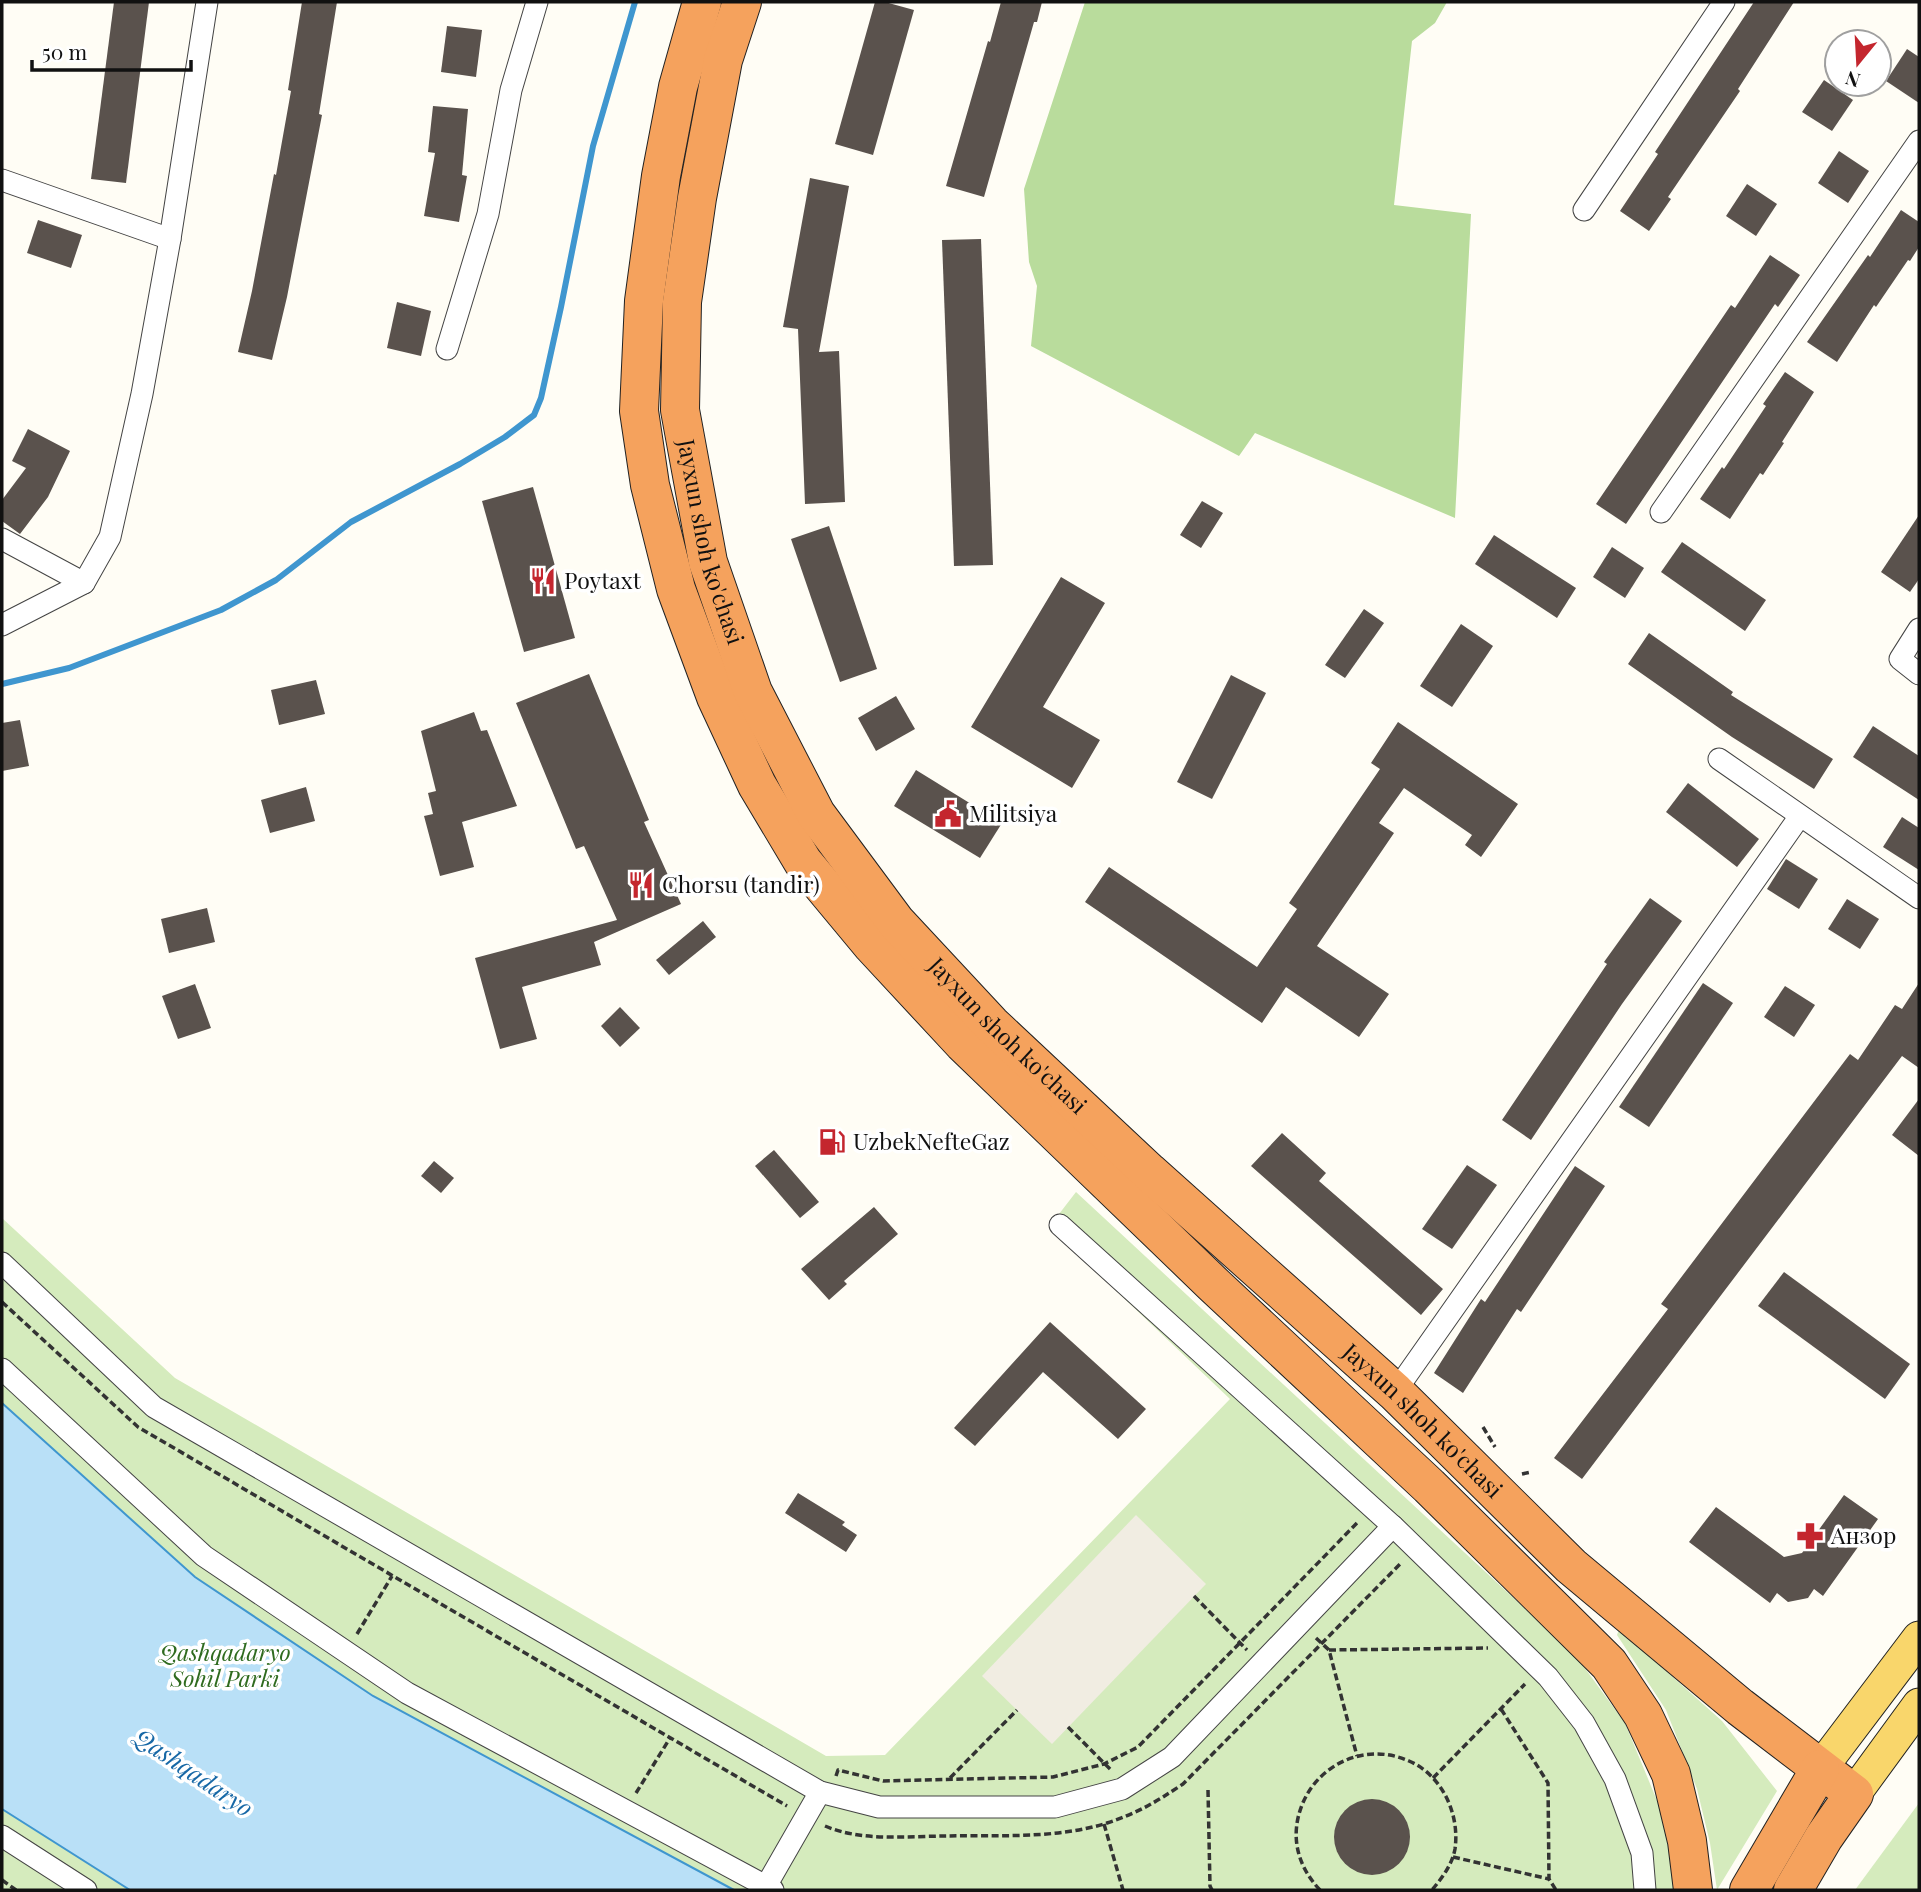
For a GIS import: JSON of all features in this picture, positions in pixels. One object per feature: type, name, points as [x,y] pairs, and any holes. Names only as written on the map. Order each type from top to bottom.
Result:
[{"type":"highway","name":"Jayxun shoh ko'chasi","points":[[702,2],[678,87],[661,176],[644,300],[639,411],[650,485],[676,589],[716,697],[757,785],[803,862],[872,945],[963,1043],[1203,1275],[1429,1486],[1609,1664],[1643,1715],[1671,1774],[1687,1841],[1693,1890]]},
{"type":"highway","name":"Jayxun shoh ko'chasi","points":[[742,2],[723,60],[697,198],[682,302],[680,410],[708,562],[753,692],[816,814],[896,922],[1001,1034],[1149,1172],[1395,1392],[1571,1566],[1740,1707],[1854,1794]]},
{"type":"highway","points":[[1540,1594],[1571,1566]]},
{"type":"highway","points":[[1749,1890],[1820,1769]]},
{"type":"highway","points":[[1793,1890],[1824,1836],[1854,1794]]},
{"type":"main road","points":[[1820,1769],[1919,1638]]},
{"type":"main road","points":[[1854,1794],[1919,1705]]},
{"type":"street","points":[[2,625],[84,583],[110,537],[142,394],[170,239],[207,2]]},
{"type":"street","points":[[447,349],[488,214],[511,90],[537,2]]},
{"type":"street","points":[[1584,209],[1724,2]]},
{"type":"street","points":[[1661,512],[1919,141]]},
{"type":"street","points":[[2,180],[170,239]]},
{"type":"street","points":[[2,539],[84,583]]},
{"type":"street","points":[[1919,629],[1899,659],[1919,674]]},
{"type":"street","points":[[1719,759],[1919,898]]},
{"type":"street","points":[[1395,1392],[1800,816]]},
{"type":"street","points":[[1060,1225],[1372,1507],[1540,1669],[1584,1723],[1615,1779],[1642,1853],[1645,1890]]},
{"type":"street","points":[[2,1263],[154,1407],[825,1793],[879,1807],[1055,1807],[1122,1789],[1172,1757],[1392,1526]]},
{"type":"street","points":[[2,1369],[204,1556],[408,1693],[769,1888],[805,1817],[825,1793]]},
{"type":"street","points":[[2,1836],[86,1890]]},
{"type":"path","points":[[2,1302],[138,1427],[805,1817],[833,1829],[878,1836],[1035,1835],[1104,1824],[1145,1809],[1183,1784],[1416,1548]]},
{"type":"path","points":[[825,1793],[838,1770],[883,1781],[1054,1777],[1104,1763],[1138,1747],[1372,1507]]},
{"type":"path","points":[[347,1652],[393,1576]]},
{"type":"path","points":[[1194,1596],[1261,1664]]},
{"type":"path","points":[[1299,1623],[1329,1650],[1357,1756]]},
{"type":"path","points":[[1329,1650],[1518,1648]]},
{"type":"path","points":[[1433,1778],[1540,1669]]},
{"type":"path","points":[[1501,1709],[1548,1783],[1549,1879],[1556,1890]]},
{"type":"path","points":[[948,1780],[1017,1710]]},
{"type":"path","points":[[1068,1727],[1128,1785]]},
{"type":"path","points":[[625,1811],[670,1738]]},
{"type":"path","points":[[1319,1890],[1309,1879],[1298,1855],[1295,1829],[1301,1804],[1314,1782],[1334,1764],[1357,1756],[1385,1754],[1410,1761],[1433,1778],[1448,1798],[1456,1823],[1452,1857],[1445,1875],[1432,1890]]},
{"type":"path","points":[[1208,1790],[1212,1890]]},
{"type":"path","points":[[1104,1824],[1123,1890]]},
{"type":"path","points":[[1452,1857],[1549,1879]]},
{"type":"path","points":[[2,1880],[16,1890]]},
{"type":"green space","points":[[1085,2],[1447,2],[1435,23],[1412,41],[1394,205],[1471,214],[1455,518],[1255,433],[1239,456],[1031,346],[1037,286],[1029,262],[1024,189]]},
{"type":"green space","name":"Qashqadaryo Sohil Parki","points":[[1076,1192],[1576,1656],[1625,1723],[1665,1820],[1678,1890],[2,1890],[2,1218],[175,1378],[826,1756],[885,1755],[1230,1399],[1049,1227]]},
{"type":"green space","points":[[1619,1629],[1722,1721],[1777,1791],[1717,1890],[1710,1843],[1697,1789],[1666,1710],[1617,1635]]},
{"type":"green space","points":[[1919,1803],[1919,1890],[1855,1890]]},
{"type":"shaded area","points":[[1136,1515],[1206,1584],[1052,1744],[982,1676]]},
{"type":"water","name":"Qashqadaryo","points":[[2,1403],[195,1577],[373,1696],[734,1890],[130,1890],[2,1809]]},
{"type":"building","points":[[114,2],[149,2],[126,183],[91,179]]},
{"type":"building","points":[[302,2],[337,2],[319,114],[322,115],[272,360],[238,352],[274,174],[276,175],[291,91],[288,90]]},
{"type":"building","points":[[875,2],[914,10],[873,155],[835,144]]},
{"type":"building","points":[[1001,2],[1042,2],[984,197],[946,186]]},
{"type":"building","points":[[1754,2],[1794,2],[1738,89],[1740,91],[1668,197],[1671,199],[1649,231],[1620,211],[1658,154],[1655,152]]},
{"type":"building","points":[[447,26],[482,30],[476,77],[441,72]]},
{"type":"building","points":[[1907,49],[1919,57],[1919,103],[1893,86],[1893,70]]},
{"type":"building","points":[[1823,81],[1823,98],[1853,100],[1832,131],[1802,112]]},
{"type":"building","points":[[433,106],[468,109],[462,175],[467,176],[459,222],[424,216],[435,153],[428,152]]},
{"type":"building","points":[[1839,151],[1869,171],[1848,203],[1818,183]]},
{"type":"building","points":[[810,178],[849,186],[819,352],[839,351],[845,502],[805,504],[798,329],[783,327]]},
{"type":"building","points":[[1747,184],[1777,204],[1756,236],[1726,216]]},
{"type":"building","points":[[1901,210],[1919,222],[1919,247],[1876,307],[1874,305],[1837,362],[1807,342]]},
{"type":"building","points":[[38,220],[82,235],[71,268],[27,253]]},
{"type":"building","points":[[981,239],[993,565],[954,566],[942,240]]},
{"type":"building","points":[[1770,255],[1800,275],[1778,307],[1775,304],[1626,524],[1596,504],[1731,305],[1735,308]]},
{"type":"building","points":[[397,302],[431,311],[421,356],[387,348]]},
{"type":"building","points":[[1785,372],[1814,392],[1763,475],[1760,473],[1730,519],[1700,499],[1722,467],[1724,469]]},
{"type":"building","points":[[28,429],[70,451],[48,497],[20,534],[2,521],[2,500],[26,468],[12,461]]},
{"type":"building","points":[[533,487],[575,638],[524,652],[482,501]]},
{"type":"building","points":[[1202,501],[1223,513],[1201,548],[1180,535]]},
{"type":"building","points":[[1919,515],[1919,579],[1910,592],[1881,572]]},
{"type":"building","points":[[829,526],[877,669],[840,682],[791,539]]},
{"type":"building","points":[[1494,535],[1576,588],[1557,618],[1475,564]]},
{"type":"building","points":[[1682,542],[1766,600],[1745,631],[1661,572]]},
{"type":"building","points":[[1612,547],[1644,568],[1625,598],[1593,577]]},
{"type":"building","points":[[1061,577],[1105,603],[1043,707],[1100,740],[1072,788],[971,727]]},
{"type":"building","points":[[1364,609],[1384,623],[1345,678],[1325,665]]},
{"type":"building","points":[[1461,624],[1493,646],[1452,707],[1420,686]]},
{"type":"building","points":[[1649,633],[1733,692],[1731,695],[1833,759],[1814,789],[1732,737],[1628,664]]},
{"type":"building","points":[[589,674],[649,820],[644,822],[681,904],[594,942],[601,965],[522,987],[537,1039],[500,1049],[475,958],[617,920],[584,846],[576,849],[516,703]]},
{"type":"building","points":[[1231,675],[1266,693],[1212,799],[1177,782]]},
{"type":"building","points":[[316,680],[325,714],[279,725],[271,690]]},
{"type":"building","points":[[896,696],[915,729],[876,751],[858,718]]},
{"type":"building","points":[[474,712],[481,731],[487,730],[517,806],[462,822],[474,867],[440,876],[424,816],[433,814],[428,793],[436,791],[421,731]]},
{"type":"building","points":[[20,720],[29,766],[2,771],[2,723]]},
{"type":"building","points":[[1398,722],[1518,804],[1481,857],[1465,845],[1472,835],[1404,788],[1379,823],[1394,833],[1317,946],[1389,994],[1359,1037],[1286,987],[1262,1023],[1085,902],[1109,867],[1257,967],[1297,909],[1289,903],[1380,769],[1371,763]]},
{"type":"building","points":[[1873,726],[1919,756],[1919,800],[1853,757]]},
{"type":"building","name":"Militsiya","points":[[916,770],[1002,823],[980,858],[894,806]]},
{"type":"building","points":[[1688,783],[1759,839],[1737,867],[1666,812]]},
{"type":"building","points":[[306,787],[315,821],[270,833],[261,800]]},
{"type":"building","points":[[1902,817],[1919,828],[1919,870],[1883,847]]},
{"type":"building","points":[[1786,859],[1818,879],[1799,909],[1767,889]]},
{"type":"building","points":[[1650,898],[1682,921],[1622,1004],[1531,1140],[1502,1120],[1607,964],[1604,962]]},
{"type":"building","points":[[1847,899],[1879,919],[1860,949],[1828,929]]},
{"type":"building","points":[[207,908],[215,942],[169,953],[161,919]]},
{"type":"building","points":[[703,921],[716,937],[669,975],[656,960]]},
{"type":"building","points":[[1703,983],[1733,1003],[1649,1127],[1619,1107]]},
{"type":"building","points":[[1919,983],[1919,1068],[1902,1056],[1582,1479],[1554,1458],[1668,1309],[1661,1304],[1850,1054],[1858,1060],[1895,1005],[1902,1009]]},
{"type":"building","points":[[195,984],[211,1028],[178,1039],[162,996]]},
{"type":"building","points":[[1785,986],[1815,1005],[1794,1037],[1764,1017]]},
{"type":"building","points":[[620,1007],[640,1028],[620,1047],[601,1026]]},
{"type":"building","points":[[1919,1099],[1919,1156],[1892,1135]]},
{"type":"building","points":[[1282,1133],[1326,1173],[1319,1181],[1443,1289],[1421,1315],[1251,1166]]},
{"type":"building","points":[[774,1150],[819,1202],[800,1218],[755,1166]]},
{"type":"building","points":[[434,1161],[454,1178],[441,1193],[421,1176]]},
{"type":"building","points":[[1467,1165],[1497,1185],[1452,1249],[1422,1229]]},
{"type":"building","points":[[1575,1166],[1605,1186],[1521,1312],[1517,1309],[1463,1393],[1434,1373],[1481,1299],[1485,1302]]},
{"type":"building","points":[[874,1207],[898,1234],[844,1281],[847,1284],[829,1300],[801,1269]]},
{"type":"building","points":[[1784,1272],[1910,1364],[1885,1399],[1758,1306]]},
{"type":"building","points":[[1050,1322],[1146,1409],[1118,1439],[1043,1372],[975,1446],[954,1428]]},
{"type":"building","points":[[798,1493],[845,1522],[842,1525],[857,1535],[846,1552],[785,1513]]},
{"type":"building","points":[[1844,1495],[1878,1519],[1823,1596],[1814,1589],[1808,1598],[1788,1602],[1777,1593],[1770,1603],[1689,1542],[1716,1507],[1784,1557],[1802,1553]]},
{"type":"building","points":[[1372,1799],[1387,1802],[1399,1810],[1407,1822],[1410,1837],[1407,1852],[1399,1864],[1387,1872],[1372,1875],[1357,1872],[1345,1864],[1337,1852],[1334,1837],[1337,1822],[1345,1810],[1357,1802]]},
{"type":"waterway","points":[[2,684],[69,668],[221,610],[276,580],[351,522],[460,464],[505,437],[534,415],[541,398],[561,307],[593,146],[635,2]]},
{"type":"place","name":"Poytaxt","points":[[543,581]]},
{"type":"place","name":"Militsiya","points":[[948,814]]},
{"type":"place","name":"Chorsu (tandir)","points":[[641,885]]},
{"type":"place","name":"UzbekNefteGaz","points":[[832,1142]]},
{"type":"place","name":"Анзор","points":[[1810,1536]]}]
